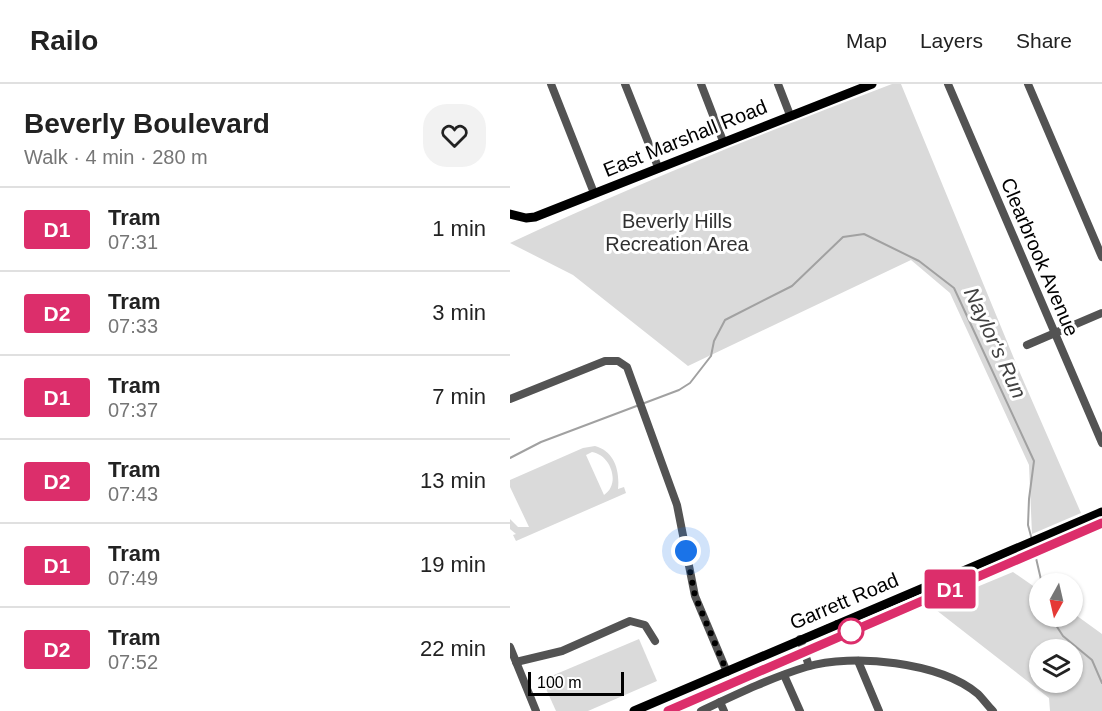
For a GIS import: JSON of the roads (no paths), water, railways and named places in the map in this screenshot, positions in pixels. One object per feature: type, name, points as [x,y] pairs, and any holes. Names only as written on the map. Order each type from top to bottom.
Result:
[{"type":"main road","name":"East Marshall Road","points":[[510,214],[531,218],[855,87],[872,84]]},
{"type":"main road","name":"Garrett Road","points":[[634,711],[651,708],[800,639],[1102,512]]},
{"type":"street","points":[[551,84],[594,193]]},
{"type":"street","points":[[625,84],[658,167]]},
{"type":"street","points":[[701,84],[723,141]]},
{"type":"street","points":[[778,84],[790,115]]},
{"type":"street","name":"Clearbrook Avenue","points":[[948,84],[1102,443]]},
{"type":"street","points":[[1028,84],[1102,257]]},
{"type":"street","points":[[1027,345],[1102,313]]},
{"type":"street","points":[[510,399],[612,360],[627,367],[677,504],[695,596],[727,672]]},
{"type":"street","points":[[516,662],[562,651],[630,621],[645,625],[656,640]]},
{"type":"street","points":[[800,639],[809,666]]},
{"type":"street","points":[[510,647],[536,711]]},
{"type":"street","points":[[858,661],[879,711]]},
{"type":"street","points":[[701,711],[809,666],[858,661],[906,664],[949,677],[977,693],[993,711]]},
{"type":"street","points":[[784,675],[800,711]]},
{"type":"street","points":[[720,702],[724,711]]},
{"type":"waterway","name":"Naylor's Run","points":[[510,458],[541,442],[679,390],[690,383],[711,356],[714,341],[725,320],[792,286],[843,237],[864,234],[919,261],[954,288],[1034,461],[1028,525],[1032,540]]},
{"type":"waterway","name":"Naylor's Run","points":[[1033,545],[1039,573]]},
{"type":"waterway","name":"Naylor's Run","points":[[1057,627],[1063,636],[1092,660],[1102,683]]},
{"type":"tram line","points":[[668,711],[1102,523]]},
{"type":"tram line","name":"D1","points":[[668,711],[1102,523]]},
{"type":"park label","name":"Beverly Hills Recreation Area","points":[[677,232]]}]
